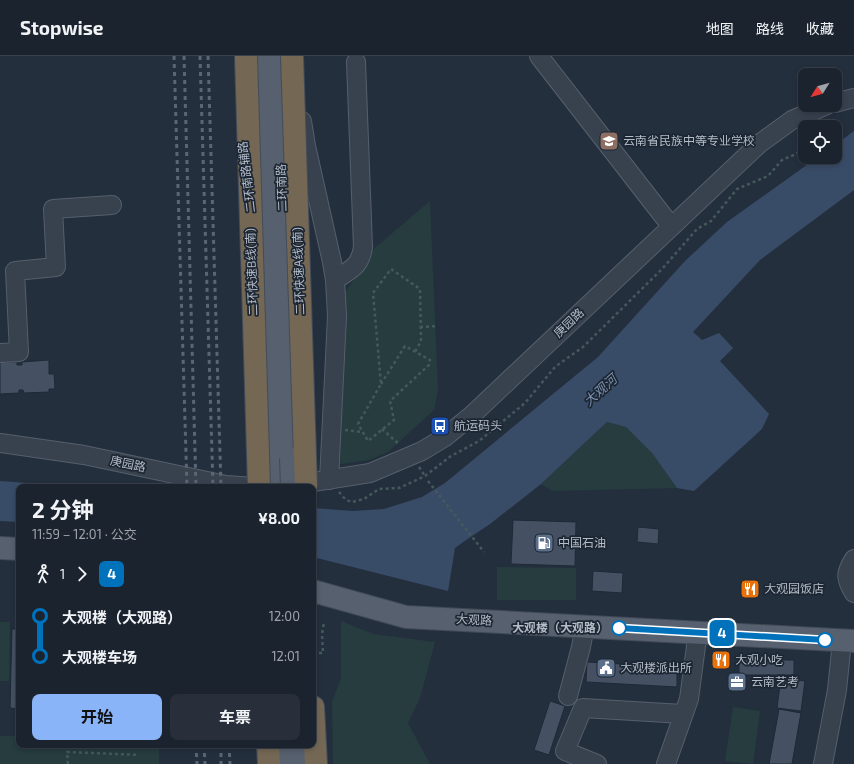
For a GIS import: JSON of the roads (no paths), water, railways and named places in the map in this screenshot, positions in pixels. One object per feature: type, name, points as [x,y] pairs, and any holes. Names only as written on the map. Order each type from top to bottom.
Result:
[{"type":"highway","name":"二环快速B线(南)","points":[[246,56],[257,484]]},
{"type":"highway","name":"二环快速A线(南)","points":[[292,56],[306,484]]},
{"type":"highway","points":[[268,748],[269,764]]},
{"type":"highway","points":[[315,748],[316,764]]},
{"type":"main road","name":"二环南路","points":[[260,56],[277,321]]},
{"type":"main road","name":"二环南路","points":[[274,484],[281,459],[277,321],[278,56]]},
{"type":"main road","name":"二环南路","points":[[281,459],[291,484]]},
{"type":"main road","points":[[0,548],[16,549]]},
{"type":"main road","name":"大观路","points":[[316,593],[406,617],[848,641]]},
{"type":"main road","points":[[282,748],[283,764]]},
{"type":"main road","points":[[301,748],[302,764]]},
{"type":"street","name":"二环南路辅路","points":[[238,56],[240,114],[247,180],[277,321]]},
{"type":"street","points":[[277,321],[295,194],[298,89],[297,56]]},
{"type":"street","points":[[539,56],[672,226]]},
{"type":"street","points":[[335,280],[355,267],[362,259],[363,247],[356,62]]},
{"type":"street","points":[[298,89],[306,146],[335,280],[337,316],[330,480]]},
{"type":"street","points":[[842,101],[854,98]]},
{"type":"street","name":"庚园路","points":[[303,484],[370,473],[422,451],[445,437],[472,415],[759,144],[792,120],[811,112]]},
{"type":"street","points":[[0,353],[19,352],[8,271],[56,267],[53,209],[112,205]]},
{"type":"street","name":"庚园路","points":[[0,443],[84,455],[221,484]]},
{"type":"street","points":[[854,559],[846,576],[847,582],[854,592]]},
{"type":"street","points":[[568,696],[581,648],[584,626]]},
{"type":"street","points":[[666,764],[689,699],[696,646],[696,632]]},
{"type":"street","points":[[823,764],[848,641]]},
{"type":"street","points":[[597,764],[565,751],[583,708],[683,714]]},
{"type":"water","name":"大观河","points":[[854,131],[854,190],[760,260],[693,332],[702,340],[719,333],[733,348],[720,361],[769,414],[762,429],[694,491],[677,488],[652,453],[626,427],[607,422],[541,484],[490,524],[455,548],[448,591],[316,558],[316,508],[353,511],[384,509],[422,497],[445,483],[598,357],[685,261],[727,222],[808,164],[842,164],[842,140]]},
{"type":"water","points":[[0,481],[42,484],[16,484],[16,522],[0,521]]},
{"type":"railway","points":[[174,56],[187,484]]},
{"type":"railway","points":[[184,56],[196,484]]},
{"type":"railway","points":[[200,56],[213,484]]},
{"type":"railway","points":[[208,56],[221,484]]},
{"type":"railway","points":[[196,748],[197,764]]},
{"type":"railway","points":[[204,748],[205,764]]},
{"type":"railway","points":[[221,748],[221,764]]},
{"type":"railway","points":[[229,748],[230,764]]},
{"type":"place","name":"云南省民族中等专业学校","points":[[609,141]]},
{"type":"place","name":"航运码头","points":[[440,426]]},
{"type":"place","name":"中国石油","points":[[544,543]]},
{"type":"place","name":"大观园饭店","points":[[750,589]]},
{"type":"place","name":"大观楼（大观路）","points":[[619,628]]},
{"type":"place","name":"大观小吃","points":[[721,660]]},
{"type":"place","name":"大观楼派出所","points":[[606,668]]},
{"type":"place","name":"云南艺考","points":[[737,682]]}]
